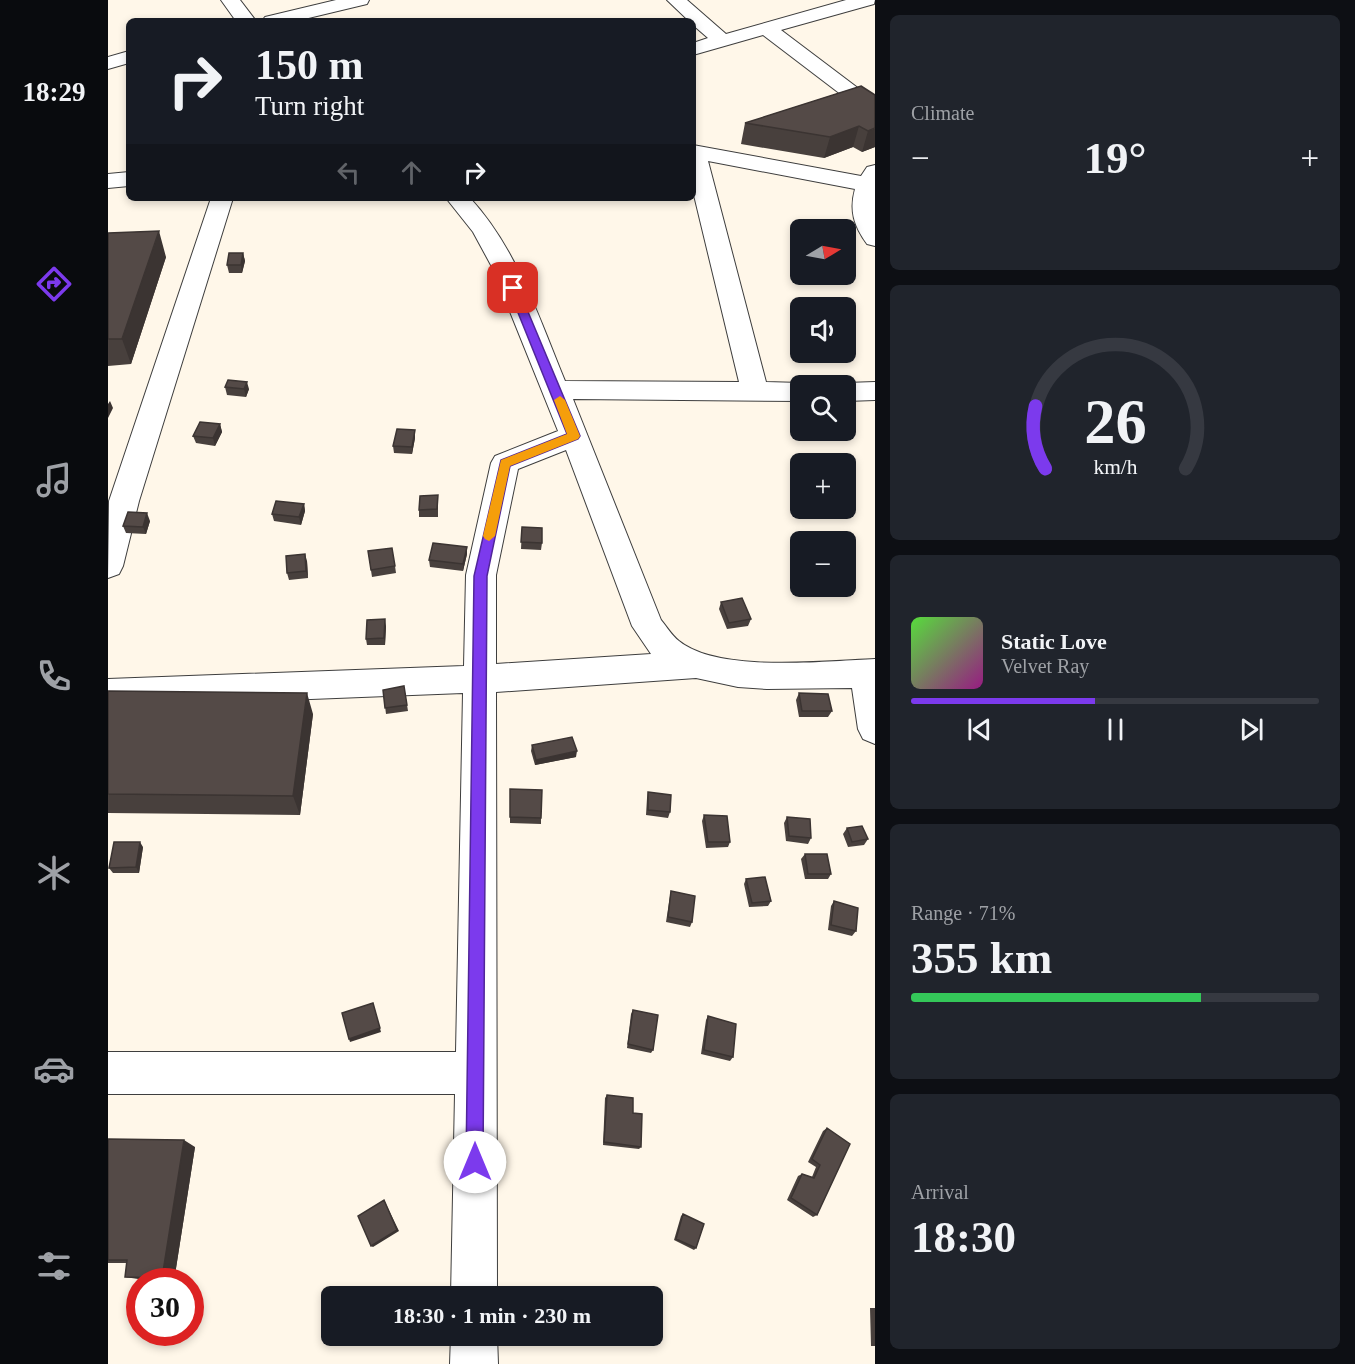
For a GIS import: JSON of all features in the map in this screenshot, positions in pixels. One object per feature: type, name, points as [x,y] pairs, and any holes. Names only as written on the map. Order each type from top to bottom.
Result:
[{"type":"street","points":[[230,0],[244,18]]},
{"type":"street","points":[[285,18],[360,0]]},
{"type":"street","points":[[676,0],[723,41]]},
{"type":"street","points":[[696,48],[867,0]]},
{"type":"street","points":[[766,28],[875,111]]},
{"type":"street","points":[[108,63],[126,58]]},
{"type":"street","points":[[696,153],[871,178],[862,209],[875,239]]},
{"type":"street","points":[[696,161],[755,393]]},
{"type":"street","points":[[108,181],[126,179]]},
{"type":"street","points":[[108,566],[124,501],[221,201]]},
{"type":"street","points":[[461,201],[496,247],[556,390],[648,626],[669,651],[696,665],[743,675],[871,673],[875,729]]},
{"type":"street","points":[[556,390],[790,392]]},
{"type":"street","points":[[856,392],[875,391]]},
{"type":"street","points":[[474,1286],[480,576],[505,463],[574,436]]},
{"type":"street","points":[[108,693],[478,679],[696,665]]},
{"type":"street","points":[[108,1073],[475,1073]]},
{"type":"street","points":[[474,1346],[474,1364]]},
{"type":"building","points":[[861,86],[875,95],[875,128],[868,131],[859,126],[830,137],[745,123]]},
{"type":"building","points":[[159,231],[122,339],[108,339],[108,233]]},
{"type":"building","points":[[229,253],[243,253],[241,265],[227,265]]},
{"type":"building","points":[[228,380],[247,382],[244,389],[225,387]]},
{"type":"building","points":[[200,422],[220,424],[213,438],[193,436]]},
{"type":"building","points":[[397,429],[415,430],[412,447],[393,446]]},
{"type":"building","points":[[438,495],[437,509],[419,510],[420,496]]},
{"type":"building","points":[[276,501],[304,504],[299,517],[272,514]]},
{"type":"building","points":[[128,512],[147,513],[143,527],[123,526]]},
{"type":"building","points":[[522,527],[542,528],[542,543],[521,542]]},
{"type":"building","points":[[433,543],[467,547],[463,564],[429,560]]},
{"type":"building","points":[[392,548],[395,566],[371,570],[368,551]]},
{"type":"building","points":[[305,554],[306,571],[287,573],[286,556]]},
{"type":"building","points":[[742,598],[751,619],[729,623],[721,602]]},
{"type":"building","points":[[385,619],[384,638],[366,639],[367,620]]},
{"type":"building","points":[[404,686],[407,705],[385,708],[383,690]]},
{"type":"building","points":[[108,691],[307,693],[293,796],[108,794]]},
{"type":"building","points":[[799,693],[828,694],[832,711],[802,711]]},
{"type":"building","points":[[572,737],[577,751],[536,760],[532,745]]},
{"type":"building","points":[[510,789],[542,790],[541,818],[510,817]]},
{"type":"building","points":[[648,792],[671,795],[670,812],[648,810]]},
{"type":"building","points":[[704,815],[727,816],[730,842],[708,842]]},
{"type":"building","points":[[787,817],[810,819],[811,838],[789,836]]},
{"type":"building","points":[[862,826],[868,839],[852,842],[847,828]]},
{"type":"building","points":[[114,842],[140,842],[136,867],[109,868]]},
{"type":"building","points":[[805,854],[827,854],[831,874],[808,874]]},
{"type":"building","points":[[765,877],[771,901],[752,903],[746,879]]},
{"type":"building","points":[[671,891],[695,896],[692,922],[668,917]]},
{"type":"building","points":[[834,901],[858,908],[856,931],[831,925]]},
{"type":"building","points":[[373,1003],[380,1028],[349,1039],[342,1013]]},
{"type":"building","points":[[633,1010],[658,1015],[653,1050],[628,1044]]},
{"type":"building","points":[[708,1016],[736,1024],[733,1057],[704,1050]]},
{"type":"building","points":[[607,1095],[633,1098],[633,1113],[642,1114],[641,1147],[604,1142]]},
{"type":"building","points":[[827,1128],[850,1144],[817,1215],[791,1198],[802,1174],[814,1178],[820,1165],[812,1159]]},
{"type":"building","points":[[108,1139],[184,1140],[164,1268],[126,1268],[127,1260],[108,1260]]},
{"type":"building","points":[[384,1200],[397,1230],[371,1246],[358,1216]]},
{"type":"building","points":[[683,1214],[704,1224],[696,1248],[676,1239]]},
{"type":"slow traffic","points":[[489,536],[505,463],[574,436],[560,400]]},
{"type":"route","points":[[475,1162],[480,576],[505,463],[574,436],[513,288]]}]
